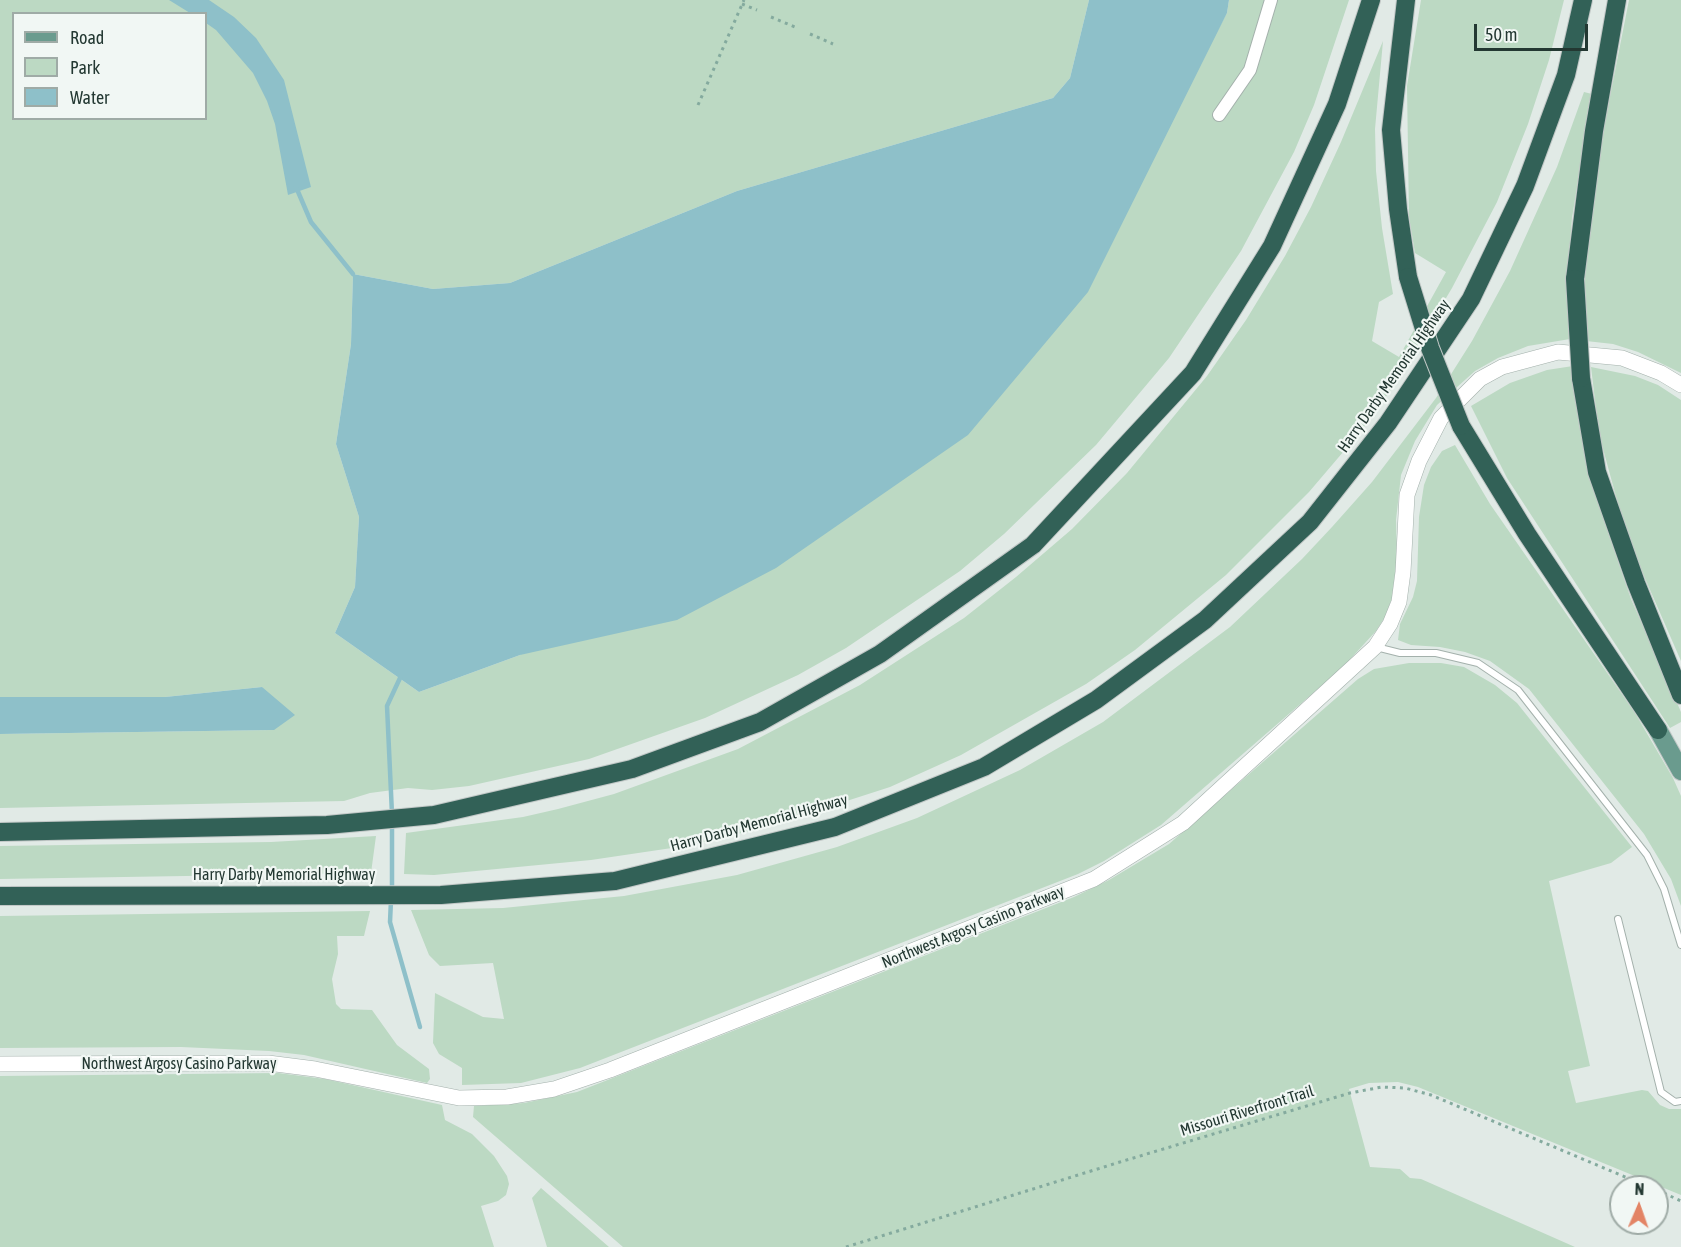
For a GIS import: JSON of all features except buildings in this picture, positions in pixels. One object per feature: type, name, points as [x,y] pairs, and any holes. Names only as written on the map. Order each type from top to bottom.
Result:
[{"type":"highway","points":[[0,832],[327,825],[434,815],[632,769],[760,722],[880,654],[1033,545],[1193,373],[1272,246],[1337,104],[1371,0]]},
{"type":"highway","points":[[1406,0],[1391,130],[1398,209],[1408,277],[1430,348],[1461,426],[1527,534],[1658,730]]},
{"type":"highway","name":"Harry Darby Memorial Highway","points":[[0,896],[328,893],[441,895],[615,881],[836,826],[984,766],[1096,700],[1205,620],[1310,522],[1388,423],[1471,299],[1529,175],[1566,75],[1583,0]]},
{"type":"highway","points":[[1617,0],[1594,131],[1575,279],[1581,378],[1597,472],[1636,583],[1681,695]]},
{"type":"main road","points":[[1658,730],[1681,771]]},
{"type":"street","points":[[1219,115],[1250,70],[1271,0]]},
{"type":"street","name":"Northwest Argosy Casino Parkway","points":[[0,1064],[268,1063],[315,1069],[459,1098],[507,1097],[554,1089],[610,1070],[1094,879],[1183,823],[1375,647],[1390,624],[1399,602],[1407,495],[1419,461],[1441,418],[1480,379],[1502,366],[1558,352],[1622,358],[1661,373],[1681,385]]},
{"type":"lane","points":[[1375,647],[1400,653],[1436,653],[1478,663],[1518,690],[1647,855],[1664,889],[1681,945]]},
{"type":"lane","points":[[1618,919],[1661,1092],[1675,1102],[1681,1101]]},
{"type":"path","points":[[698,105],[743,2],[757,10]]},
{"type":"path","points":[[771,17],[795,27]]},
{"type":"path","points":[[810,34],[833,44]]},
{"type":"path","name":"Missouri Riverfront Trail","points":[[846,1247],[1178,1144],[1350,1093],[1383,1087],[1405,1088],[1431,1095],[1621,1175]]},
{"type":"green space","points":[[0,0],[1089,0],[1070,78],[1053,98],[737,191],[510,283],[433,289],[353,274],[351,344],[336,444],[359,517],[355,587],[335,633],[419,692],[520,655],[1209,46],[1227,13],[1229,0],[1349,0],[1314,105],[1294,152],[1241,251],[1169,358],[1096,445],[1004,534],[960,571],[846,648],[798,675],[705,718],[589,759],[469,786],[432,790],[408,788],[370,793],[344,801],[0,808],[0,734],[274,730],[262,687],[165,697],[0,697]]},
{"type":"green space","points":[[1421,0],[1564,0],[1549,60],[1528,124],[1497,202],[1452,288],[1395,384],[1361,431],[1309,492],[1226,575],[1135,650],[1086,684],[961,755],[890,787],[766,827],[692,845],[591,860],[434,875],[404,874],[406,833],[523,817],[558,809],[614,794],[738,749],[860,685],[964,618],[1016,577],[1072,529],[1127,473],[1207,376],[1246,320],[1285,256],[1311,207],[1383,41],[1375,129],[1376,171],[1382,228],[1393,294],[1379,302],[1372,341],[1399,357],[1446,272],[1415,253],[1409,217],[1407,86]]},
{"type":"green space","points":[[1629,0],[1681,0],[1681,373],[1638,352],[1613,344],[1586,341],[1584,277],[1602,137]]},
{"type":"green space","points":[[1584,92],[1592,94],[1572,218],[1567,282],[1570,339],[1528,346],[1498,358],[1475,371],[1437,405],[1415,441],[1401,475],[1396,520],[1397,558],[1392,598],[1385,617],[1376,631],[1343,667],[1161,825],[1104,861],[1078,874],[580,1068],[521,1083],[462,1085],[462,1068],[439,1054],[433,1043],[435,993],[483,1017],[504,1019],[493,963],[440,966],[429,955],[411,910],[503,908],[624,896],[737,875],[837,847],[917,818],[1020,770],[1103,722],[1230,627],[1302,559],[1332,527],[1372,482],[1436,398],[1472,341],[1510,271],[1557,167]]},
{"type":"green space","points":[[1573,366],[1580,428],[1594,491],[1631,599],[1681,712],[1681,722],[1670,728],[1507,478],[1471,406],[1510,383],[1547,370]]},
{"type":"green space","points":[[1591,367],[1635,376],[1658,385],[1681,400],[1681,661],[1627,537],[1599,434]]},
{"type":"green space","points":[[1455,445],[1490,504],[1635,713],[1673,778],[1681,796],[1681,906],[1671,879],[1644,834],[1529,689],[1490,661],[1465,652],[1411,645],[1398,640],[1400,624],[1413,597],[1417,581],[1419,517],[1424,485],[1431,467],[1442,451]]},
{"type":"green space","points":[[1409,663],[1441,663],[1464,667],[1495,685],[1517,703],[1632,847],[1611,863],[1549,881],[1590,1066],[1568,1071],[1576,1103],[1642,1090],[1648,1091],[1660,1105],[1669,1109],[1681,1109],[1681,1195],[1669,1190],[1669,1175],[1632,1175],[1418,1087],[1398,1082],[1369,1083],[1349,1089],[1370,1167],[1400,1169],[1410,1178],[1421,1179],[1575,1247],[623,1247],[473,1117],[474,1106],[524,1103],[577,1092],[1074,897],[1109,880],[1169,844],[1358,679],[1374,669]]},
{"type":"green space","points":[[376,836],[371,873],[0,879],[0,846],[271,842]]},
{"type":"green space","points":[[370,911],[364,936],[337,936],[338,954],[332,979],[336,1004],[341,1009],[372,1010],[397,1045],[429,1069],[430,1079],[427,1083],[304,1055],[269,1051],[181,1047],[0,1048],[0,916]]},
{"type":"green space","points":[[278,1073],[325,1079],[442,1105],[445,1120],[472,1134],[494,1156],[507,1176],[509,1184],[506,1195],[498,1201],[481,1206],[494,1247],[0,1247],[0,1076]]},
{"type":"green space","points":[[541,1188],[609,1247],[547,1247],[532,1198]]},
{"type":"water","points":[[169,0],[209,0],[234,17],[256,38],[284,80],[311,187],[288,195],[275,124],[253,73],[216,30],[207,24],[207,12],[188,12]]},
{"type":"water","points":[[1089,0],[1229,0],[1227,13],[1088,292],[968,435],[776,568],[677,620],[520,655],[419,692],[335,633],[355,587],[359,517],[336,444],[351,344],[353,274],[433,289],[510,283],[737,191],[1053,98],[1070,78]]},
{"type":"water","points":[[262,687],[295,715],[274,730],[0,734],[0,697],[165,697]]},
{"type":"waterway","points":[[296,187],[311,222],[353,274]]},
{"type":"waterway","points":[[392,814],[387,706],[400,678]]},
{"type":"waterway","points":[[392,822],[392,892]]},
{"type":"waterway","points":[[391,900],[390,922],[420,1027]]}]
